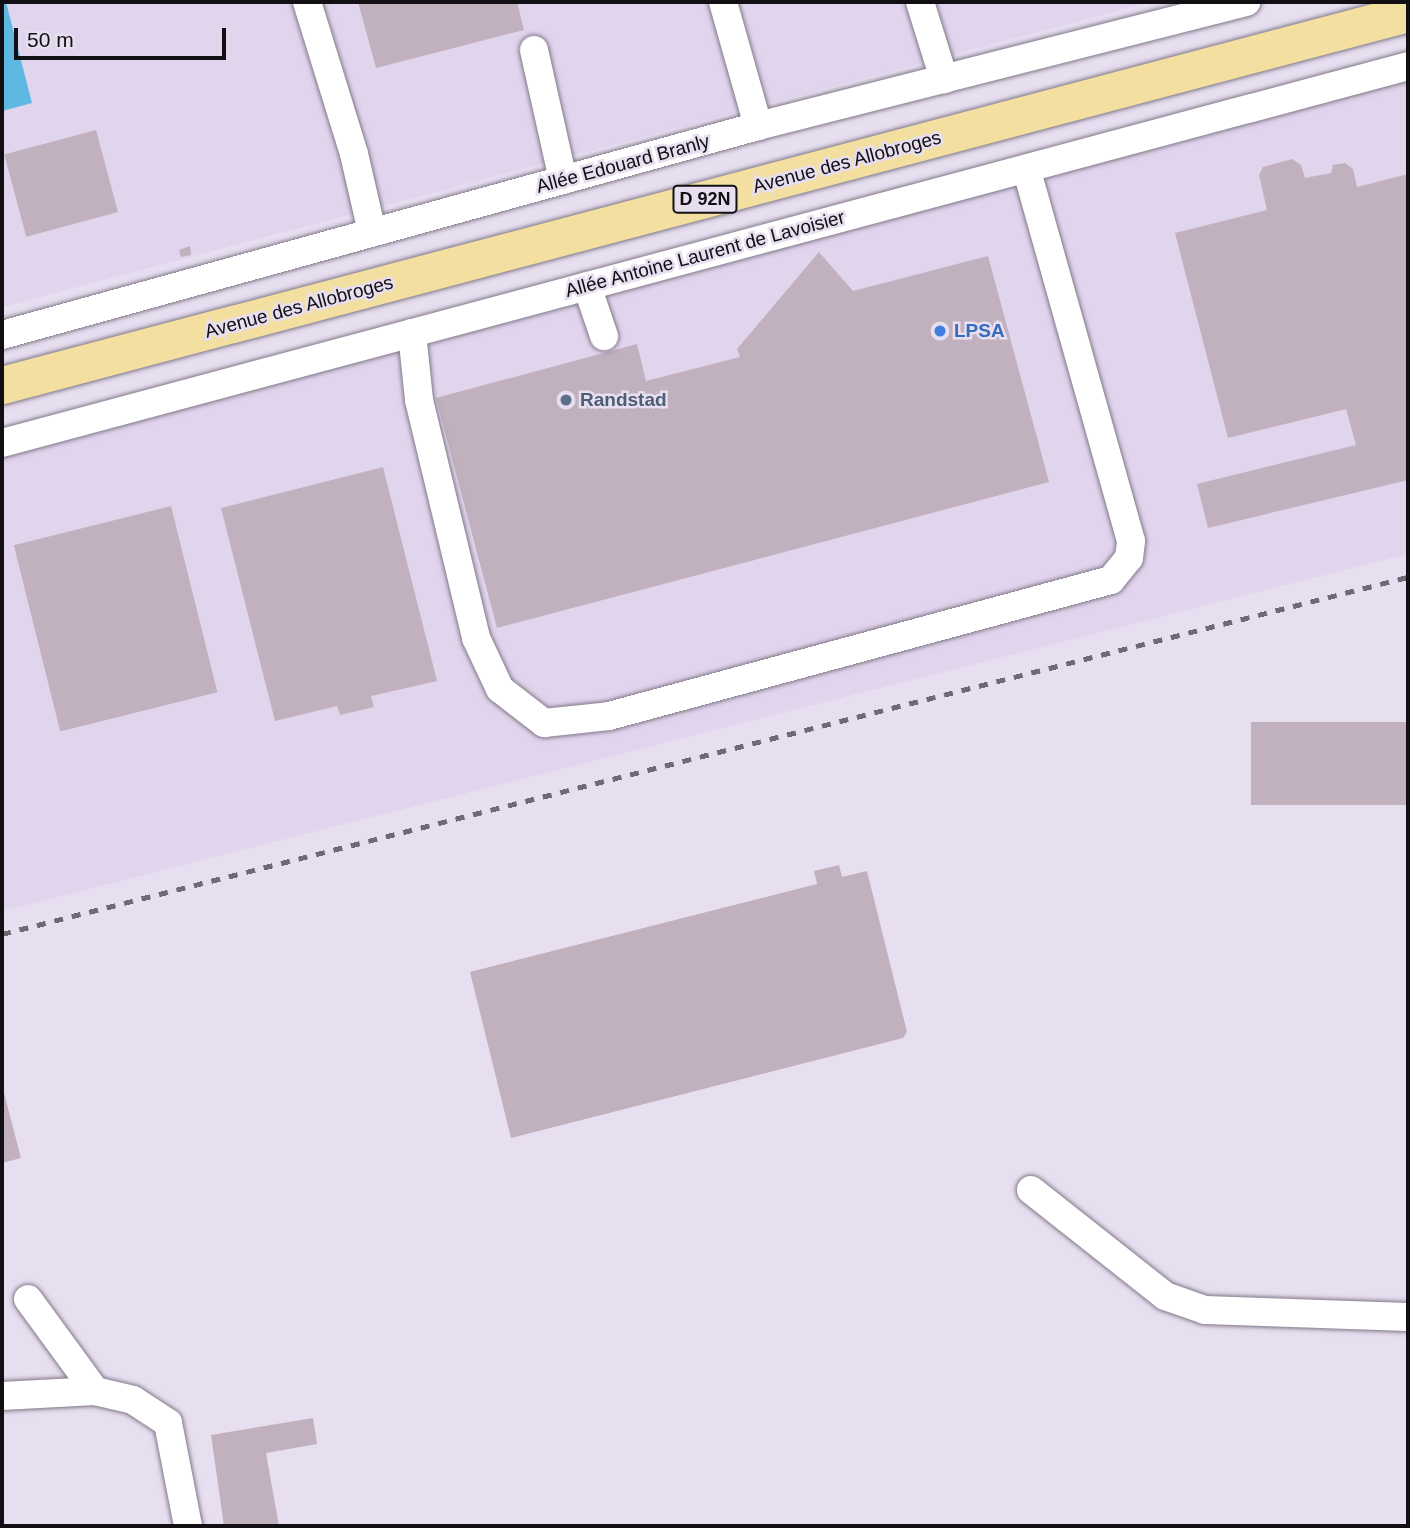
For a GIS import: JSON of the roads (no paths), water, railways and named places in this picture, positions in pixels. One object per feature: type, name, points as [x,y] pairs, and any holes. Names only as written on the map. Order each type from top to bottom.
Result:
[{"type":"main road","name":"Avenue des Allobroges","points":[[2,386],[1408,13]]},
{"type":"street","points":[[307,2],[354,154],[372,232]]},
{"type":"street","points":[[723,2],[758,126]]},
{"type":"street","points":[[920,2],[944,79]]},
{"type":"street","name":"Allée Edouard Branly","points":[[2,335],[758,126],[1246,2]]},
{"type":"street","points":[[534,50],[563,180]]},
{"type":"street","name":"Allée Antoine Laurent de Lavoisier","points":[[2,443],[1408,66]]},
{"type":"street","points":[[412,333],[419,400],[476,638],[500,689],[544,723],[609,716],[1111,580],[1129,558],[1131,541],[1026,168]]},
{"type":"street","points":[[587,286],[604,336]]},
{"type":"street","points":[[1031,1190],[1165,1296],[1205,1310],[1408,1317]]},
{"type":"street","points":[[28,1299],[95,1391]]},
{"type":"street","points":[[2,1396],[95,1391],[133,1400],[168,1423],[188,1526]]},
{"type":"water","points":[[2,2],[6,2],[32,103],[2,111]]},
{"type":"railway","points":[[2,934],[1408,577]]},
{"type":"place","name":"LPSA","points":[[940,331]]},
{"type":"place","name":"Randstad","points":[[566,400]]}]
